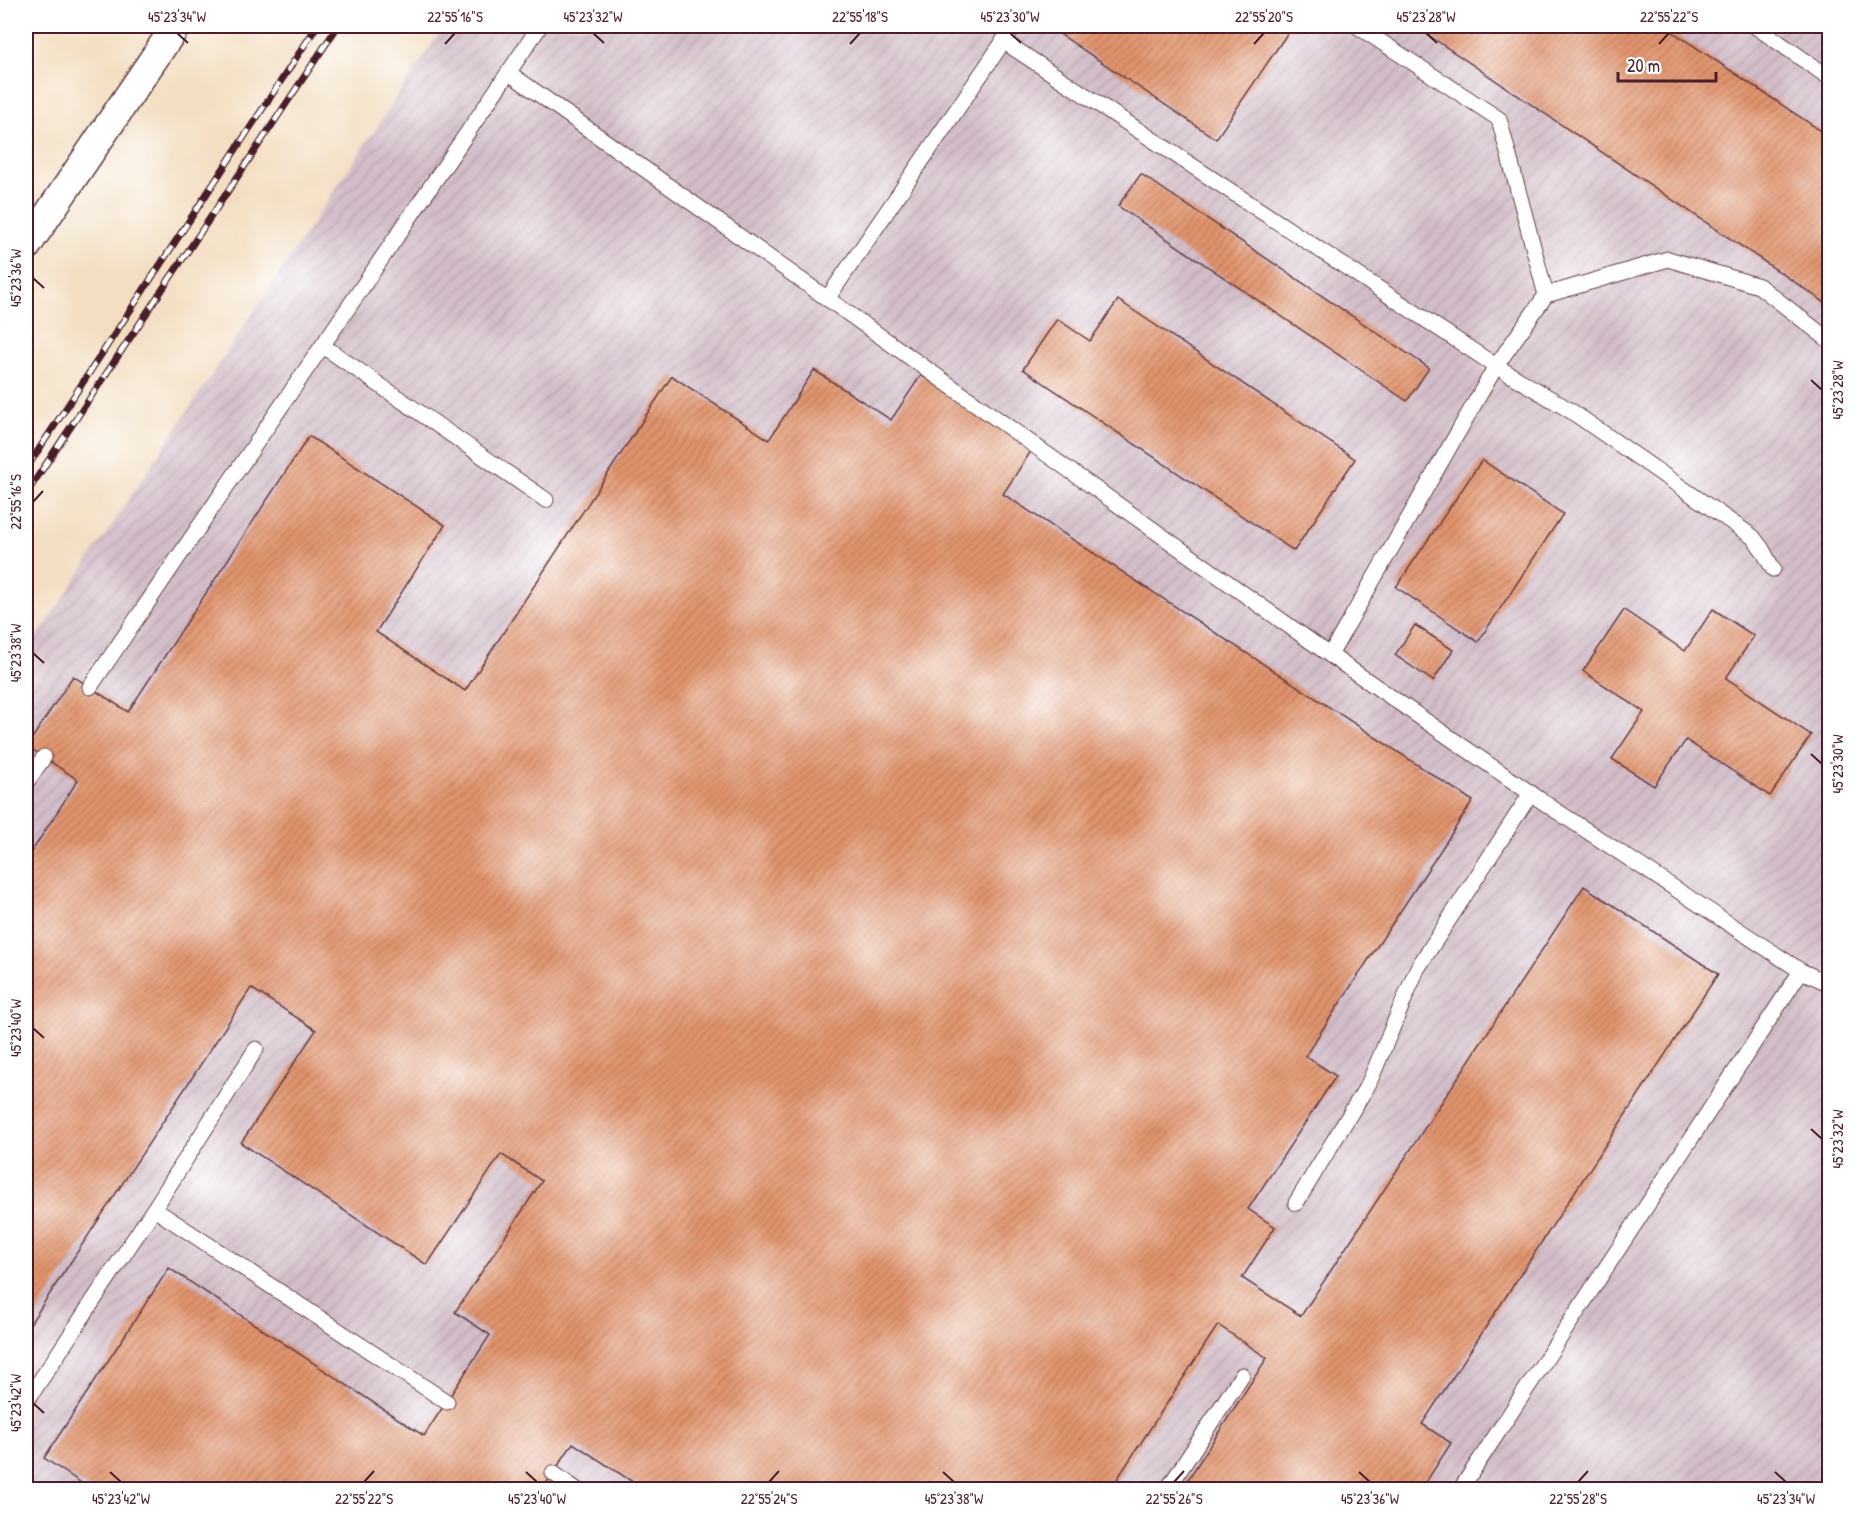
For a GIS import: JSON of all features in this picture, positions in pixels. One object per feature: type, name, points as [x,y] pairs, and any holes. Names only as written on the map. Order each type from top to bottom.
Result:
[{"type":"street","points":[[26,247],[176,26]]},
{"type":"lane","points":[[90,687],[540,26]]},
{"type":"lane","points":[[827,298],[1014,26]]},
{"type":"lane","points":[[1357,26],[1499,119],[1546,295]]},
{"type":"lane","points":[[1755,26],[1830,78]]},
{"type":"lane","points":[[1003,42],[1496,366],[1571,411],[1735,523],[1753,537],[1773,569]]},
{"type":"lane","points":[[509,73],[1330,655],[1531,793],[1802,971],[1830,984]]},
{"type":"lane","points":[[1330,655],[1496,366],[1546,295],[1668,259],[1759,286],[1830,341]]},
{"type":"lane","points":[[323,346],[546,500]]},
{"type":"lane","points":[[26,783],[44,757]]},
{"type":"lane","points":[[1296,1203],[1370,1083],[1417,969],[1531,793]]},
{"type":"lane","points":[[1460,1490],[1802,971]]},
{"type":"lane","points":[[26,1402],[154,1209],[256,1049]]},
{"type":"lane","points":[[154,1209],[447,1402]]},
{"type":"lane","points":[[1167,1490],[1242,1375]]},
{"type":"lane","points":[[553,1473],[577,1490]]},
{"type":"shaded area","points":[[444,26],[1829,26],[1829,1489],[26,1490],[26,654]]},
{"type":"building","points":[[1057,26],[1287,26],[1291,28],[1216,139],[1054,30]]},
{"type":"building","points":[[1415,26],[1664,26],[1830,137],[1830,306]]},
{"type":"building","points":[[1141,174],[1429,368],[1407,401],[1118,206]]},
{"type":"building","points":[[1118,300],[1355,459],[1294,551],[1023,369],[1057,319],[1090,341]]},
{"type":"building","points":[[814,370],[891,420],[921,375],[1033,448],[1003,494],[1473,801],[1305,1056],[1336,1076],[1248,1209],[1275,1227],[1242,1278],[1301,1316],[1584,886],[1718,974],[1422,1424],[1451,1443],[1421,1490],[1181,1490],[1267,1358],[1218,1325],[1110,1490],[645,1490],[573,1443],[542,1490],[92,1490],[44,1458],[169,1268],[424,1436],[490,1335],[455,1312],[542,1181],[501,1154],[427,1265],[241,1143],[316,1030],[251,988],[26,1330],[26,860],[78,780],[27,746],[73,676],[128,712],[309,436],[445,525],[376,632],[465,691],[672,376],[769,440]]},
{"type":"building","points":[[1482,460],[1563,514],[1478,642],[1396,587]]},
{"type":"building","points":[[1713,609],[1754,636],[1726,678],[1811,735],[1770,796],[1686,740],[1654,786],[1612,759],[1644,712],[1583,671],[1624,610],[1685,651]]},
{"type":"building","points":[[1415,625],[1453,650],[1433,681],[1395,655]]},
{"type":"railway","points":[[26,469],[317,26]]},
{"type":"railway","points":[[26,494],[338,26]]}]
